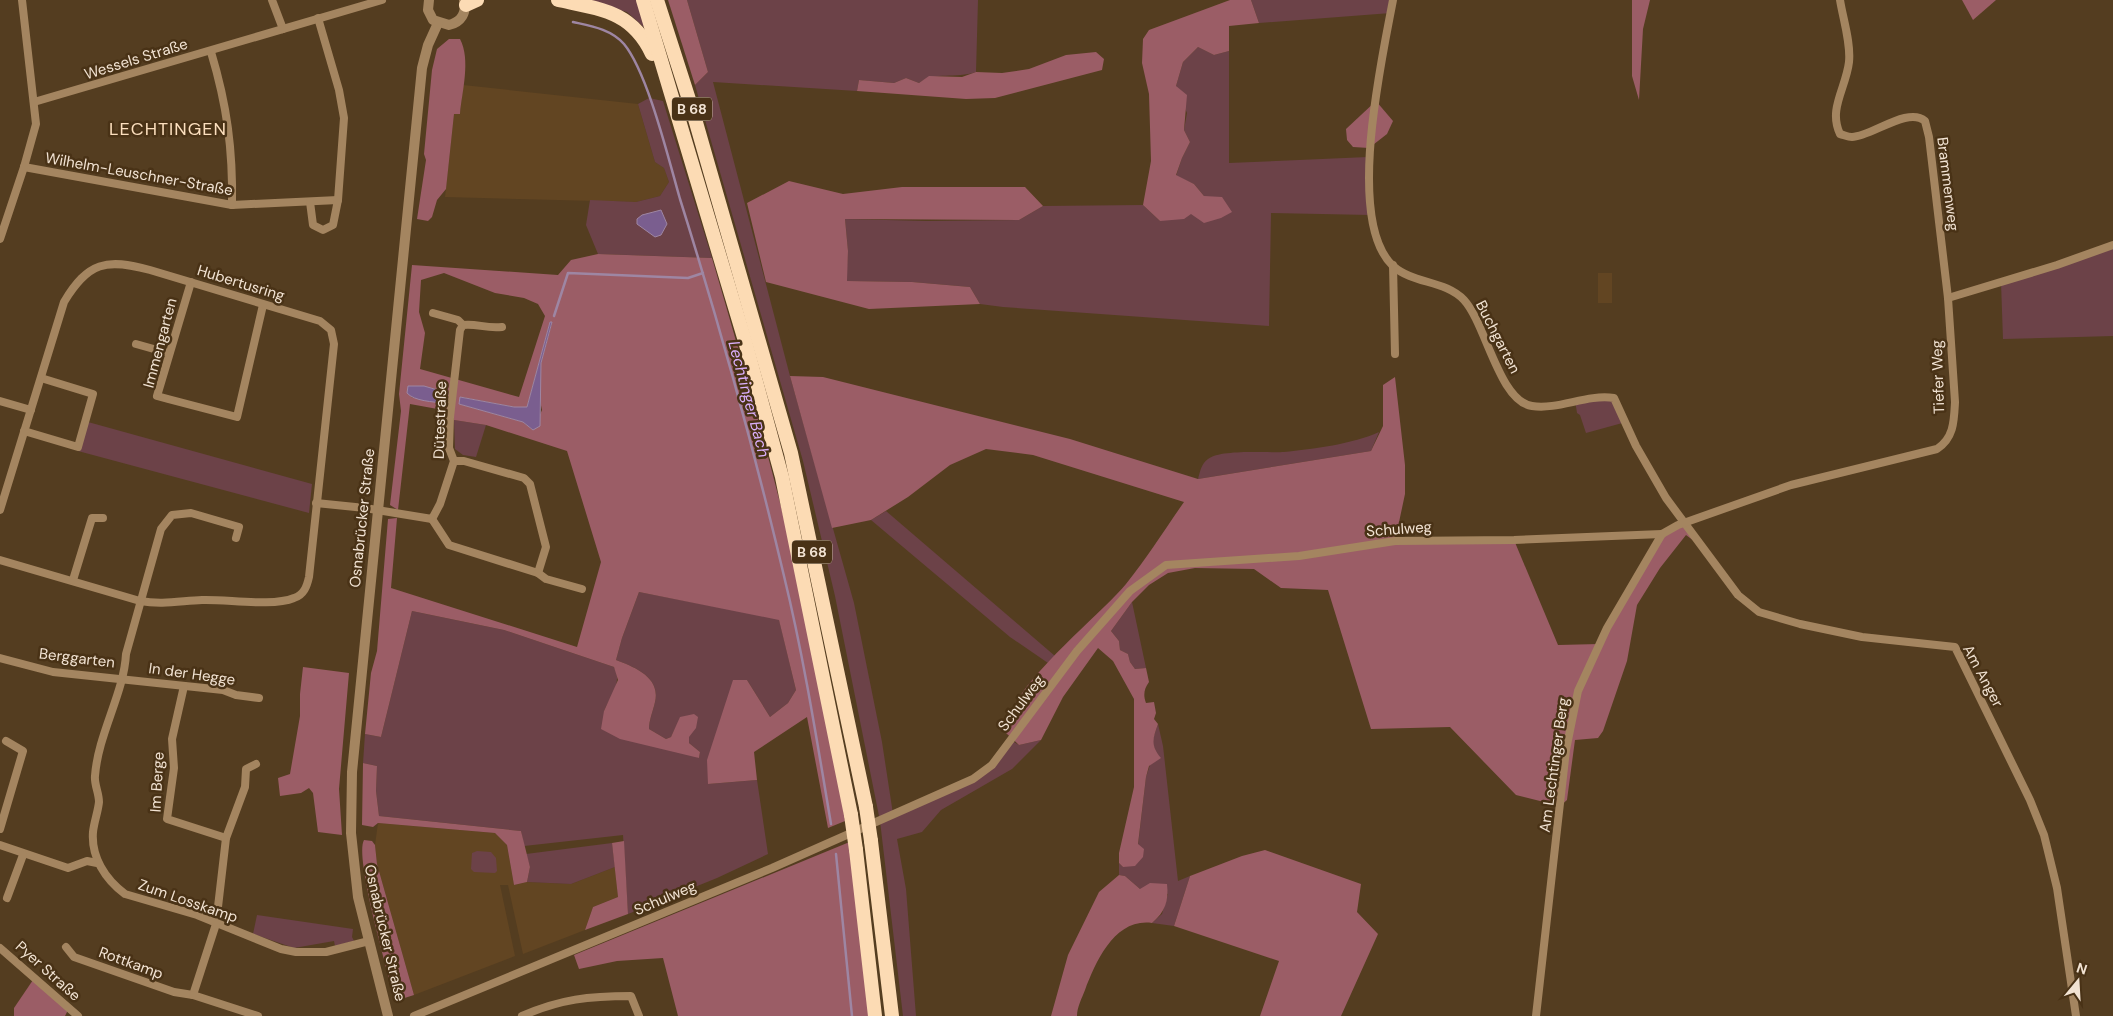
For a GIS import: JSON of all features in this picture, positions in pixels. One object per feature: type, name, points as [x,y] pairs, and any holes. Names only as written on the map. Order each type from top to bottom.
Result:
[{"type":"highway","points":[[558,0],[610,12],[626,19],[637,29],[653,55],[668,101],[675,107]]},
{"type":"highway","name":"B 68","points":[[643,0],[745,340],[782,477],[851,815],[875,1016]]},
{"type":"highway","name":"B 68","points":[[657,0],[693,112],[791,453],[866,807],[872,841],[892,1016]]},
{"type":"street","points":[[0,239],[36,124],[22,0]]},
{"type":"street","points":[[272,0],[283,28]]},
{"type":"street","name":"Wessels Straße","points":[[34,102],[211,52],[318,18],[351,4],[382,0]]},
{"type":"street","points":[[429,0],[430,15],[438,23],[448,25],[459,21],[469,2]]},
{"type":"street","points":[[1393,0],[1369,148],[1371,216],[1377,238],[1392,265],[1395,354]]},
{"type":"street","name":"Brammenweg","points":[[1840,0],[1849,61],[1844,85],[1837,98],[1836,125],[1840,134],[1852,138],[1899,120],[1918,117],[1926,121],[1948,298]]},
{"type":"street","points":[[310,202],[313,225],[323,230],[333,225],[338,200],[344,118],[339,90],[318,18]]},
{"type":"street","name":"Osnabrücker Straße","points":[[388,1016],[358,897],[352,852],[350,804],[422,68],[428,45],[438,23]]},
{"type":"street","points":[[211,52],[222,89],[230,131],[232,205]]},
{"type":"street","name":"Wilhelm-Leuschner-Straße","points":[[24,167],[232,205],[338,200]]},
{"type":"street","points":[[1948,298],[2057,265],[2113,245]]},
{"type":"street","name":"Hubertusring","points":[[0,510],[64,302],[79,279],[96,266],[108,263],[131,265],[320,321],[331,330],[334,344],[309,577],[306,588],[300,595],[294,599],[276,601],[201,600],[160,605],[140,602],[73,580],[0,560]]},
{"type":"street","name":"Buchgarten","points":[[1392,265],[1403,272],[1445,287],[1466,302],[1506,384],[1518,400],[1530,406],[1542,406],[1596,396],[1614,398],[1649,471],[1677,516],[1686,524]]},
{"type":"street","name":"Immengarten","points":[[191,282],[157,396],[237,417],[263,305]]},
{"type":"street","name":"Tiefer Weg","points":[[1686,524],[1791,485],[1899,459],[1937,449],[1944,445],[1949,439],[1954,417],[1948,298]]},
{"type":"street","points":[[432,313],[458,320],[463,325],[489,329],[502,327]]},
{"type":"street","name":"Dütestraße","points":[[432,519],[440,504],[454,461],[449,448],[450,417],[460,330],[463,325]]},
{"type":"street","points":[[136,344],[168,354]]},
{"type":"street","points":[[24,431],[78,447],[93,394],[41,378]]},
{"type":"street","points":[[0,401],[32,410]]},
{"type":"street","points":[[454,461],[464,461],[524,478],[530,484],[546,547],[538,572]]},
{"type":"street","points":[[316,502],[432,519],[449,545],[538,572],[546,579],[582,589]]},
{"type":"street","points":[[0,845],[24,855],[68,868],[87,861],[97,863],[93,834],[99,800],[95,777],[104,733],[125,672],[126,654],[161,529],[172,515],[191,513],[239,527],[236,538]]},
{"type":"street","points":[[73,580],[92,518],[103,518]]},
{"type":"street","points":[[1662,534],[1678,525],[1686,524]]},
{"type":"street","name":"Am Anger","points":[[1686,524],[1738,595],[1759,612],[1843,634],[1955,647],[2030,800],[2044,835],[2057,888],[2076,1016]]},
{"type":"street","name":"Schulweg","points":[[414,1016],[772,868],[973,779],[992,765],[1077,651],[1130,591],[1166,565],[1300,556],[1395,541],[1514,540],[1662,534]]},
{"type":"street","name":"Am Lechtinger Berg","points":[[1536,1016],[1566,750],[1577,698],[1607,628],[1662,534]]},
{"type":"street","name":"Berggarten","points":[[0,658],[53,672],[122,678]]},
{"type":"street","name":"In der Hegge","points":[[122,678],[223,690],[236,695],[259,698]]},
{"type":"street","name":"Im Berge","points":[[184,686],[172,739],[174,768],[167,819],[226,838]]},
{"type":"street","points":[[0,829],[24,751],[6,741]]},
{"type":"street","points":[[193,995],[216,924],[226,838],[245,787],[246,769],[256,764]]},
{"type":"street","points":[[8,898],[24,855]]},
{"type":"street","name":"Zum Losskamp","points":[[97,863],[116,887],[125,894],[197,915],[216,924],[296,952],[326,952],[369,940]]},
{"type":"street","name":"Rottkamp","points":[[66,947],[74,957],[174,992],[193,995],[258,1016]]},
{"type":"street","name":"Pyer Straße","points":[[0,948],[78,1016]]},
{"type":"street","points":[[522,1016],[549,1004],[596,996],[631,996],[639,1016]]},
{"type":"shaded area","points":[[583,0],[637,0],[646,29],[627,12]]},
{"type":"shaded area","points":[[668,0],[687,0],[708,72],[695,85]]},
{"type":"shaded area","points":[[687,0],[978,0],[976,72],[932,77],[919,83],[906,78],[894,83],[859,80],[857,91],[713,82],[790,376],[854,603],[882,742],[893,814],[973,779],[992,765],[1011,740],[1019,745],[1041,740],[1012,769],[941,810],[922,832],[897,839],[906,889],[916,1016],[903,1016],[880,821],[835,596],[803,461],[695,85],[708,72]]},
{"type":"shaded area","points":[[1230,0],[1251,0],[1259,23],[1229,26],[1229,51],[1214,55],[1198,47],[1183,62],[1176,86],[1187,95],[1184,130],[1190,142],[1176,175],[1194,184],[1204,196],[1222,197],[1232,212],[1221,218],[1204,223],[1191,214],[1184,219],[1160,221],[1143,205],[1151,161],[1149,94],[1142,63],[1143,39],[1149,30]]},
{"type":"shaded area","points":[[1251,0],[1393,0],[1391,13],[1259,23]]},
{"type":"shaded area","points":[[1632,0],[1650,0],[1643,29],[1639,100],[1632,76]]},
{"type":"shaded area","points":[[1962,0],[1996,0],[1973,20]]},
{"type":"shaded area","points":[[449,39],[460,39],[463,47],[465,56],[464,86],[460,114],[454,114],[446,189],[437,200],[432,217],[428,221],[417,219],[426,160],[424,154],[432,70],[437,49]]},
{"type":"shaded area","points":[[1198,47],[1214,55],[1229,51],[1229,163],[1368,157],[1371,215],[1271,213],[1269,326],[1003,307],[980,304],[970,287],[912,282],[846,281],[848,251],[845,219],[927,221],[1019,220],[1043,206],[1143,205],[1160,221],[1204,196],[1194,184],[1176,176],[1190,142],[1184,130],[1187,113],[1176,86],[1183,62]]},
{"type":"shaded area","points":[[1096,52],[1104,59],[1102,70],[995,98],[966,99],[857,91],[859,80],[894,83],[906,78],[919,83],[929,76],[962,77],[976,72],[1002,73],[1029,69],[1066,55]]},
{"type":"shaded area","points":[[463,85],[638,104],[655,162],[664,168],[669,182],[660,196],[636,202],[445,197],[454,113],[460,114]]},
{"type":"shaded area","points":[[649,98],[663,101],[712,258],[598,254],[586,225],[590,200],[636,202],[660,196],[669,182],[664,168],[655,162],[638,104]]},
{"type":"shaded area","points":[[1376,101],[1393,121],[1387,134],[1369,148],[1353,147],[1347,140],[1346,129]]},
{"type":"shaded area","points":[[789,181],[843,194],[902,187],[1025,187],[1043,206],[1019,220],[845,219],[848,251],[847,281],[912,282],[970,287],[980,304],[869,309],[766,282],[747,203]]},
{"type":"shaded area","points":[[661,210],[667,224],[661,235],[655,237],[637,224],[637,219],[642,215]]},
{"type":"shaded area","points":[[2113,245],[2113,336],[2003,339],[2001,282]]},
{"type":"shaded area","points":[[598,254],[712,258],[752,397],[789,537],[820,678],[845,821],[828,828],[807,717],[754,752],[757,780],[708,784],[707,760],[733,680],[747,680],[770,717],[788,703],[796,690],[779,620],[639,592],[616,660],[644,674],[654,686],[656,693],[655,702],[649,729],[666,739],[671,737],[680,717],[694,714],[698,717],[696,728],[689,737],[689,743],[700,752],[699,758],[620,739],[601,729],[604,711],[618,680],[614,667],[504,630],[412,611],[381,737],[365,734],[371,673],[377,651],[388,519],[397,518],[391,588],[577,647],[601,562],[567,451],[486,425],[454,420],[454,412],[410,404],[398,510],[390,505],[401,411],[399,394],[412,265],[558,275],[571,260]],"holes":[[[444,273],[495,293],[524,298],[538,304],[545,316],[519,397],[420,369],[425,333],[419,312],[421,280]],[[550,322],[552,323],[541,363],[539,396],[542,410],[533,430],[523,422],[459,404],[461,397],[514,407],[527,407]],[[417,386],[435,389],[422,399],[411,397]]]},
{"type":"shaded area","points":[[1598,273],[1612,273],[1612,303],[1598,303]]},
{"type":"shaded area","points":[[550,322],[552,322],[541,363],[540,426],[533,430],[523,422],[459,404],[460,397],[514,407],[527,407]]},
{"type":"shaded area","points":[[790,376],[823,377],[1070,439],[1198,479],[1371,451],[1383,426],[1383,385],[1395,377],[1405,465],[1405,494],[1395,541],[1514,540],[1558,645],[1599,644],[1662,534],[1686,524],[1706,550],[1686,535],[1660,568],[1637,605],[1627,661],[1603,731],[1598,738],[1575,740],[1567,800],[1560,806],[1516,795],[1450,727],[1371,729],[1328,590],[1281,588],[1254,569],[1195,568],[1168,573],[1149,585],[1132,602],[1111,631],[1119,641],[1120,650],[1128,654],[1130,662],[1135,669],[1146,668],[1149,682],[1144,697],[1146,703],[1154,702],[1156,713],[1154,719],[1158,724],[1154,745],[1161,758],[1149,766],[1146,777],[1138,844],[1144,849],[1143,857],[1135,866],[1123,867],[1119,863],[1119,853],[1134,787],[1134,699],[1113,661],[1098,648],[1063,697],[1041,740],[1019,745],[1006,733],[1009,716],[1019,697],[1035,676],[1126,584],[1184,502],[1033,455],[986,449],[950,465],[908,497],[871,520],[832,528]]},
{"type":"shaded area","points":[[408,386],[424,386],[448,393],[445,403],[414,398],[407,393]]},
{"type":"shaded area","points":[[1614,398],[1626,422],[1586,433],[1580,415],[1577,413],[1575,400]]},
{"type":"shaded area","points":[[454,420],[486,425],[476,457],[463,455],[455,449]]},
{"type":"shaded area","points":[[88,422],[312,484],[309,513],[78,451]]},
{"type":"shaded area","points":[[1379,432],[1371,451],[1198,479],[1204,463],[1214,456],[1244,452],[1284,452],[1320,448],[1357,440]]},
{"type":"shaded area","points":[[886,511],[1055,656],[1048,663],[1010,637],[871,520]]},
{"type":"shaded area","points":[[639,592],[779,619],[796,690],[788,703],[770,717],[747,680],[708,784],[757,780],[768,854],[717,878],[628,914],[623,835],[524,846],[521,831],[379,816],[376,791],[377,766],[363,763],[365,734],[381,737],[412,611],[504,630],[614,667],[617,678],[616,684],[604,711],[699,758],[700,752],[689,743],[689,736],[692,731],[681,717],[671,737],[666,739],[649,729],[655,702],[656,693],[654,686],[644,674],[616,660]]},
{"type":"shaded area","points":[[1132,602],[1146,668],[1135,669],[1130,662],[1128,654],[1120,650],[1119,641],[1111,631]]},
{"type":"shaded area","points":[[303,667],[349,673],[339,789],[342,835],[318,832],[313,793],[309,788],[301,793],[280,796],[278,778],[290,774],[300,716]]},
{"type":"shaded area","points":[[1158,724],[1163,746],[1178,881],[1190,876],[1174,926],[1152,923],[1162,914],[1168,894],[1140,889],[1125,876],[1119,875],[1119,863],[1123,867],[1138,845],[1146,777],[1155,750],[1152,741]]},
{"type":"shaded area","points":[[363,763],[377,766],[376,791],[379,816],[521,831],[530,867],[527,882],[514,885],[507,845],[495,833],[378,823],[373,827],[362,825]]},
{"type":"shaded area","points":[[378,823],[495,833],[507,845],[514,885],[527,882],[571,884],[615,867],[618,897],[593,907],[585,930],[523,954],[508,885],[500,885],[515,956],[414,995],[377,864],[375,845]]},
{"type":"shaded area","points":[[364,840],[372,841],[375,845],[377,864],[414,995],[395,1001],[368,892],[362,851]]},
{"type":"shaded area","points":[[624,841],[628,914],[585,930],[593,907],[618,897],[612,843]]},
{"type":"shaded area","points":[[852,841],[870,1016],[678,1016],[663,958],[617,961],[579,969],[574,955]]},
{"type":"shaded area","points":[[612,843],[615,867],[571,884],[527,882],[530,867],[526,854]]},
{"type":"shaded area","points":[[1265,850],[1361,884],[1357,912],[1378,934],[1341,1016],[1260,1016],[1279,961],[1174,926],[1190,876],[1242,856]]},
{"type":"shaded area","points":[[477,851],[491,852],[496,858],[497,871],[495,873],[474,872],[471,869],[472,853]]},
{"type":"shaded area","points":[[1119,875],[1125,876],[1140,889],[1150,883],[1167,884],[1167,901],[1165,906],[1152,923],[1139,923],[1127,927],[1117,934],[1109,944],[1095,967],[1079,1006],[1077,1016],[1051,1016],[1068,955],[1099,892]]},
{"type":"shaded area","points":[[257,915],[353,929],[352,937],[354,941],[335,946],[334,941],[294,948],[253,934]]},
{"type":"shaded area","points":[[35,977],[69,1008],[65,1016],[14,1016],[14,1008]]},
{"type":"waterway","name":"Lechtinger Bach","points":[[573,22],[607,32],[624,44],[633,57],[657,118],[722,339],[773,528],[804,669],[831,824]]},
{"type":"waterway","points":[[554,316],[568,273],[688,278],[703,273]]},
{"type":"waterway","points":[[836,854],[852,1016]]},
{"type":"district","name":"LECHTINGEN","points":[[168,129]]}]
